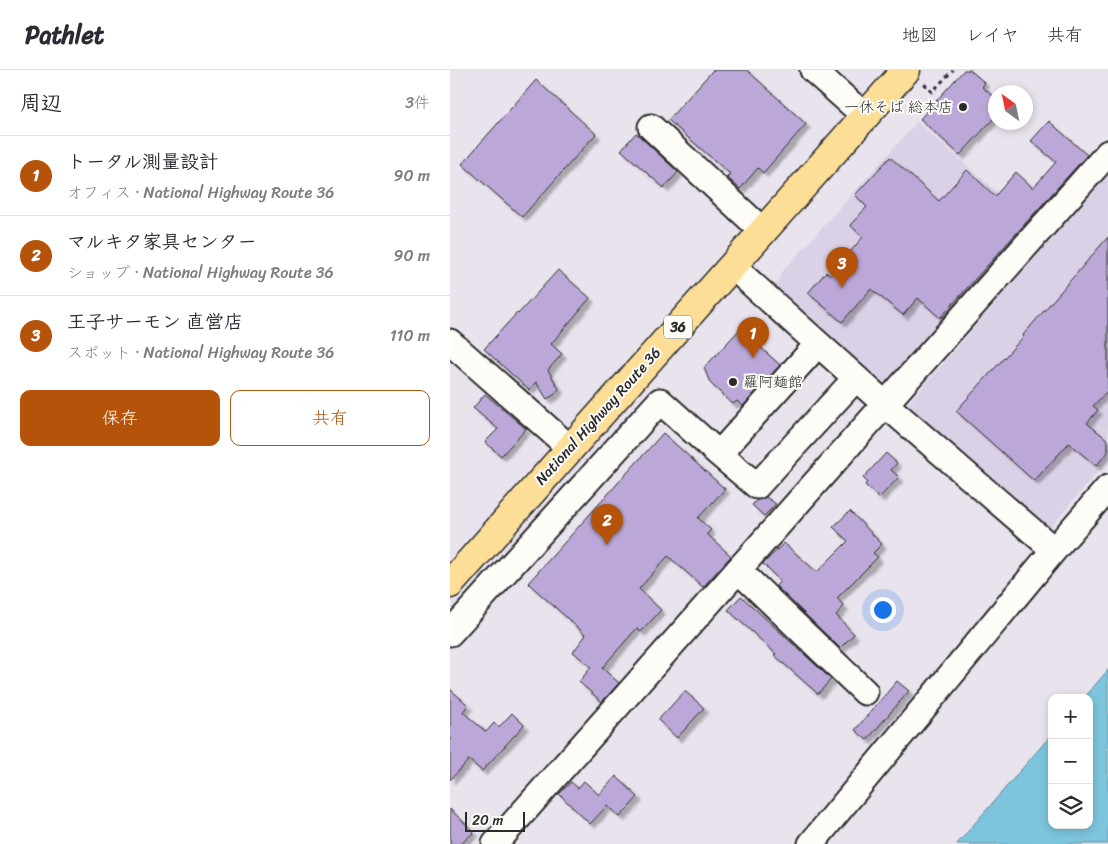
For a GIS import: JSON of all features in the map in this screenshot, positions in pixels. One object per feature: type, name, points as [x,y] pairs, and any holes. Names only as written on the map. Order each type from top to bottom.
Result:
[{"type":"highway","name":"National Highway Route 36","points":[[450,584],[865,116],[913,76]]},
{"type":"street","points":[[813,70],[865,116]]},
{"type":"street","points":[[651,127],[763,231]]},
{"type":"street","points":[[496,844],[1108,153]]},
{"type":"street","points":[[732,266],[886,405],[1054,550]]},
{"type":"street","points":[[450,342],[570,448]]},
{"type":"street","points":[[719,454],[817,344]]},
{"type":"street","points":[[450,634],[660,402],[757,486],[856,378]]},
{"type":"street","points":[[810,844],[1054,550],[1108,488]]},
{"type":"street","points":[[738,570],[865,692]]},
{"type":"path","points":[[913,76],[932,92],[953,70]]},
{"type":"shaded area","points":[[917,122],[1034,224],[890,380],[879,385],[775,289],[782,272]]},
{"type":"shaded area","points":[[1108,173],[1108,460],[1048,530],[905,407]]},
{"type":"water","points":[[1108,670],[1108,844],[957,844],[1048,739],[1048,829],[1093,829],[1093,694],[1087,694]]},
{"type":"building","points":[[713,70],[747,70],[806,124],[763,173],[758,168],[740,189],[727,177],[730,174],[668,120]]},
{"type":"building","name":"一休そば 総本店","points":[[964,70],[970,70],[985,83],[982,87],[988,92],[988,125],[960,155],[920,119]]},
{"type":"building","points":[[536,80],[596,134],[522,217],[462,164]]},
{"type":"building","points":[[1049,121],[1087,155],[940,318],[918,298],[903,315],[871,289],[842,322],[808,293],[826,272],[830,275],[863,237],[850,225],[867,207],[855,195],[890,157],[939,201],[967,170],[995,196],[1016,172],[1033,188],[1056,162],[1031,141]]},
{"type":"building","points":[[636,133],[678,172],[664,188],[621,150]]},
{"type":"building","points":[[1108,237],[1108,390],[1093,406],[1098,410],[1087,423],[1108,440],[1108,452],[1096,466],[1069,443],[1034,481],[956,411],[1024,336]]},
{"type":"building","points":[[558,270],[590,298],[551,344],[562,354],[548,370],[559,389],[547,399],[536,382],[529,390],[484,349]]},
{"type":"building","points":[[740,329],[780,365],[743,406],[737,401],[733,404],[710,383],[704,368]]},
{"type":"building","points":[[485,394],[526,429],[501,456],[485,442],[498,429],[473,408]]},
{"type":"building","points":[[663,433],[725,489],[698,518],[711,530],[707,534],[731,556],[703,587],[668,556],[639,589],[661,610],[641,632],[637,628],[602,668],[619,683],[602,702],[579,682],[591,667],[573,652],[586,635],[528,583]]},
{"type":"building","points":[[886,453],[897,463],[891,470],[899,477],[879,498],[865,485],[867,482],[863,478]]},
{"type":"building","points":[[766,497],[776,504],[764,516],[752,505],[757,500]]},
{"type":"building","points":[[850,511],[882,544],[873,553],[878,557],[837,598],[844,606],[836,615],[854,634],[840,648],[776,586],[780,581],[763,564],[784,543],[817,572],[848,541],[833,527]]},
{"type":"building","points":[[741,596],[831,679],[818,694],[774,655],[776,654],[728,610]]},
{"type":"building","points":[[897,681],[909,691],[867,740],[855,730]]},
{"type":"building","points":[[450,689],[468,705],[463,712],[486,732],[494,723],[500,726],[512,713],[524,725],[482,771],[469,760],[450,780]]},
{"type":"building","points":[[685,691],[704,708],[677,738],[658,720]]},
{"type":"building","points":[[616,776],[638,797],[620,817],[607,806],[590,824],[559,794],[571,782],[578,788],[584,781],[599,795]]},
{"type":"building","points":[[450,809],[474,832],[461,844],[450,844]]},
{"type":"place","name":"一休そば 総本店","points":[[963,107]]},
{"type":"place","name":"王子サーモン 直営店","points":[[842,288]]},
{"type":"place","name":"トータル測量設計","points":[[753,358]]},
{"type":"place","name":"羅阿麺館","points":[[733,382]]},
{"type":"place","name":"マルキタ家具センター","points":[[607,545]]}]
